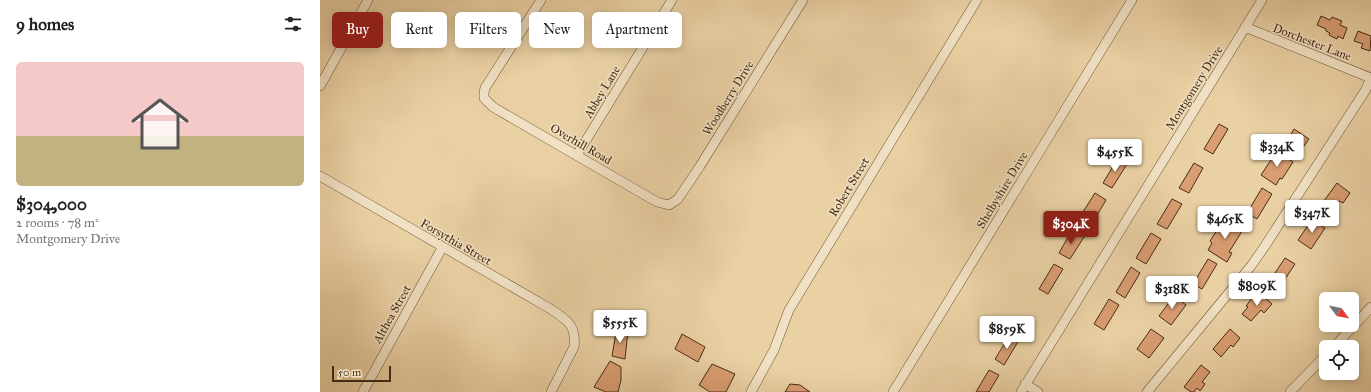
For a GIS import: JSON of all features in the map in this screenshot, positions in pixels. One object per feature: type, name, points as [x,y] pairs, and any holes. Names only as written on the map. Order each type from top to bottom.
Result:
[{"type":"street","points":[[320,86],[368,0]]},
{"type":"street","name":"Overhill Road","points":[[541,0],[485,88],[484,98],[493,107],[577,156],[657,202],[669,205]]},
{"type":"street","name":"Abbey Lane","points":[[577,156],[672,0]]},
{"type":"street","name":"Woodberry Drive","points":[[669,205],[678,199],[700,166],[803,0]]},
{"type":"street","name":"Robert Street","points":[[751,392],[774,350],[789,310],[977,0]]},
{"type":"street","name":"Shelbyshire Drive","points":[[893,392],[1132,0]]},
{"type":"street","name":"Montgomery Drive","points":[[1023,388],[1262,0]]},
{"type":"street","name":"Dorchester Lane","points":[[1245,27],[1371,78]]},
{"type":"street","points":[[1147,392],[1251,266],[1366,91],[1371,78]]},
{"type":"street","name":"Forsythia Street","points":[[320,176],[562,317],[571,326],[574,334],[574,347],[551,392]]},
{"type":"street","name":"Althea Street","points":[[363,392],[442,248]]},
{"type":"street","points":[[1340,340],[1371,307]]},
{"type":"street","points":[[1290,392],[1319,362]]},
{"type":"street","points":[[1023,388],[1038,392]]},
{"type":"building","points":[[1321,16],[1330,20],[1332,17],[1342,21],[1340,25],[1347,28],[1343,39],[1338,36],[1337,39],[1329,35],[1330,33],[1326,31],[1326,29],[1317,25]]},
{"type":"building","points":[[1358,31],[1371,36],[1370,51],[1361,48],[1363,44],[1354,41]]},
{"type":"building","points":[[1219,124],[1228,129],[1213,154],[1204,149]]},
{"type":"building","points":[[1294,129],[1309,139],[1298,151],[1286,143]]},
{"type":"building","points":[[1277,151],[1293,162],[1282,179],[1280,178],[1276,185],[1261,175]]},
{"type":"building","points":[[1118,158],[1127,164],[1112,188],[1103,183]]},
{"type":"building","points":[[1194,163],[1203,168],[1189,193],[1179,188]]},
{"type":"building","points":[[1337,183],[1350,193],[1343,203],[1339,201],[1331,212],[1321,205]]},
{"type":"building","points":[[1262,188],[1272,194],[1257,219],[1247,213]]},
{"type":"building","points":[[1095,193],[1106,200],[1093,222],[1081,215]]},
{"type":"building","points":[[1172,199],[1182,204],[1167,229],[1157,224]]},
{"type":"building","points":[[1313,218],[1322,223],[1320,225],[1325,228],[1311,249],[1298,240]]},
{"type":"building","points":[[1232,220],[1244,228],[1229,252],[1232,253],[1227,262],[1208,250],[1212,243],[1210,241],[1221,224],[1227,228]]},
{"type":"building","points":[[1072,230],[1084,237],[1070,259],[1059,253]]},
{"type":"building","points":[[1151,233],[1161,239],[1146,264],[1136,258]]},
{"type":"building","points":[[1285,258],[1295,264],[1281,285],[1271,279]]},
{"type":"building","points":[[1208,259],[1217,264],[1202,289],[1193,284]]},
{"type":"building","points":[[1054,264],[1063,269],[1048,294],[1039,289]]},
{"type":"building","points":[[1131,267],[1140,273],[1125,298],[1116,292]]},
{"type":"building","points":[[1261,294],[1272,304],[1264,313],[1261,310],[1251,321],[1242,314],[1248,307],[1246,306],[1252,298],[1255,301]]},
{"type":"building","points":[[1174,296],[1186,305],[1171,325],[1159,316]]},
{"type":"building","points":[[1109,299],[1119,305],[1104,330],[1094,324]]},
{"type":"building","points":[[617,327],[628,331],[625,359],[612,356]]},
{"type":"building","points":[[1151,329],[1164,338],[1149,358],[1137,349]]},
{"type":"building","points":[[1230,329],[1240,338],[1233,347],[1231,345],[1221,357],[1213,349]]},
{"type":"building","points":[[682,334],[705,347],[698,362],[675,349]]},
{"type":"building","points":[[1010,335],[1019,340],[1004,365],[995,359]]},
{"type":"building","points":[[610,361],[621,367],[621,380],[618,392],[606,392],[594,387]]},
{"type":"building","points":[[712,364],[735,374],[726,392],[710,392],[699,385]]},
{"type":"building","points":[[1201,365],[1210,372],[1202,382],[1205,384],[1200,391],[1197,388],[1194,392],[1191,392],[1184,387]]},
{"type":"building","points":[[989,370],[999,375],[989,392],[976,392]]},
{"type":"building","points":[[790,384],[800,385],[810,392],[785,392]]}]
